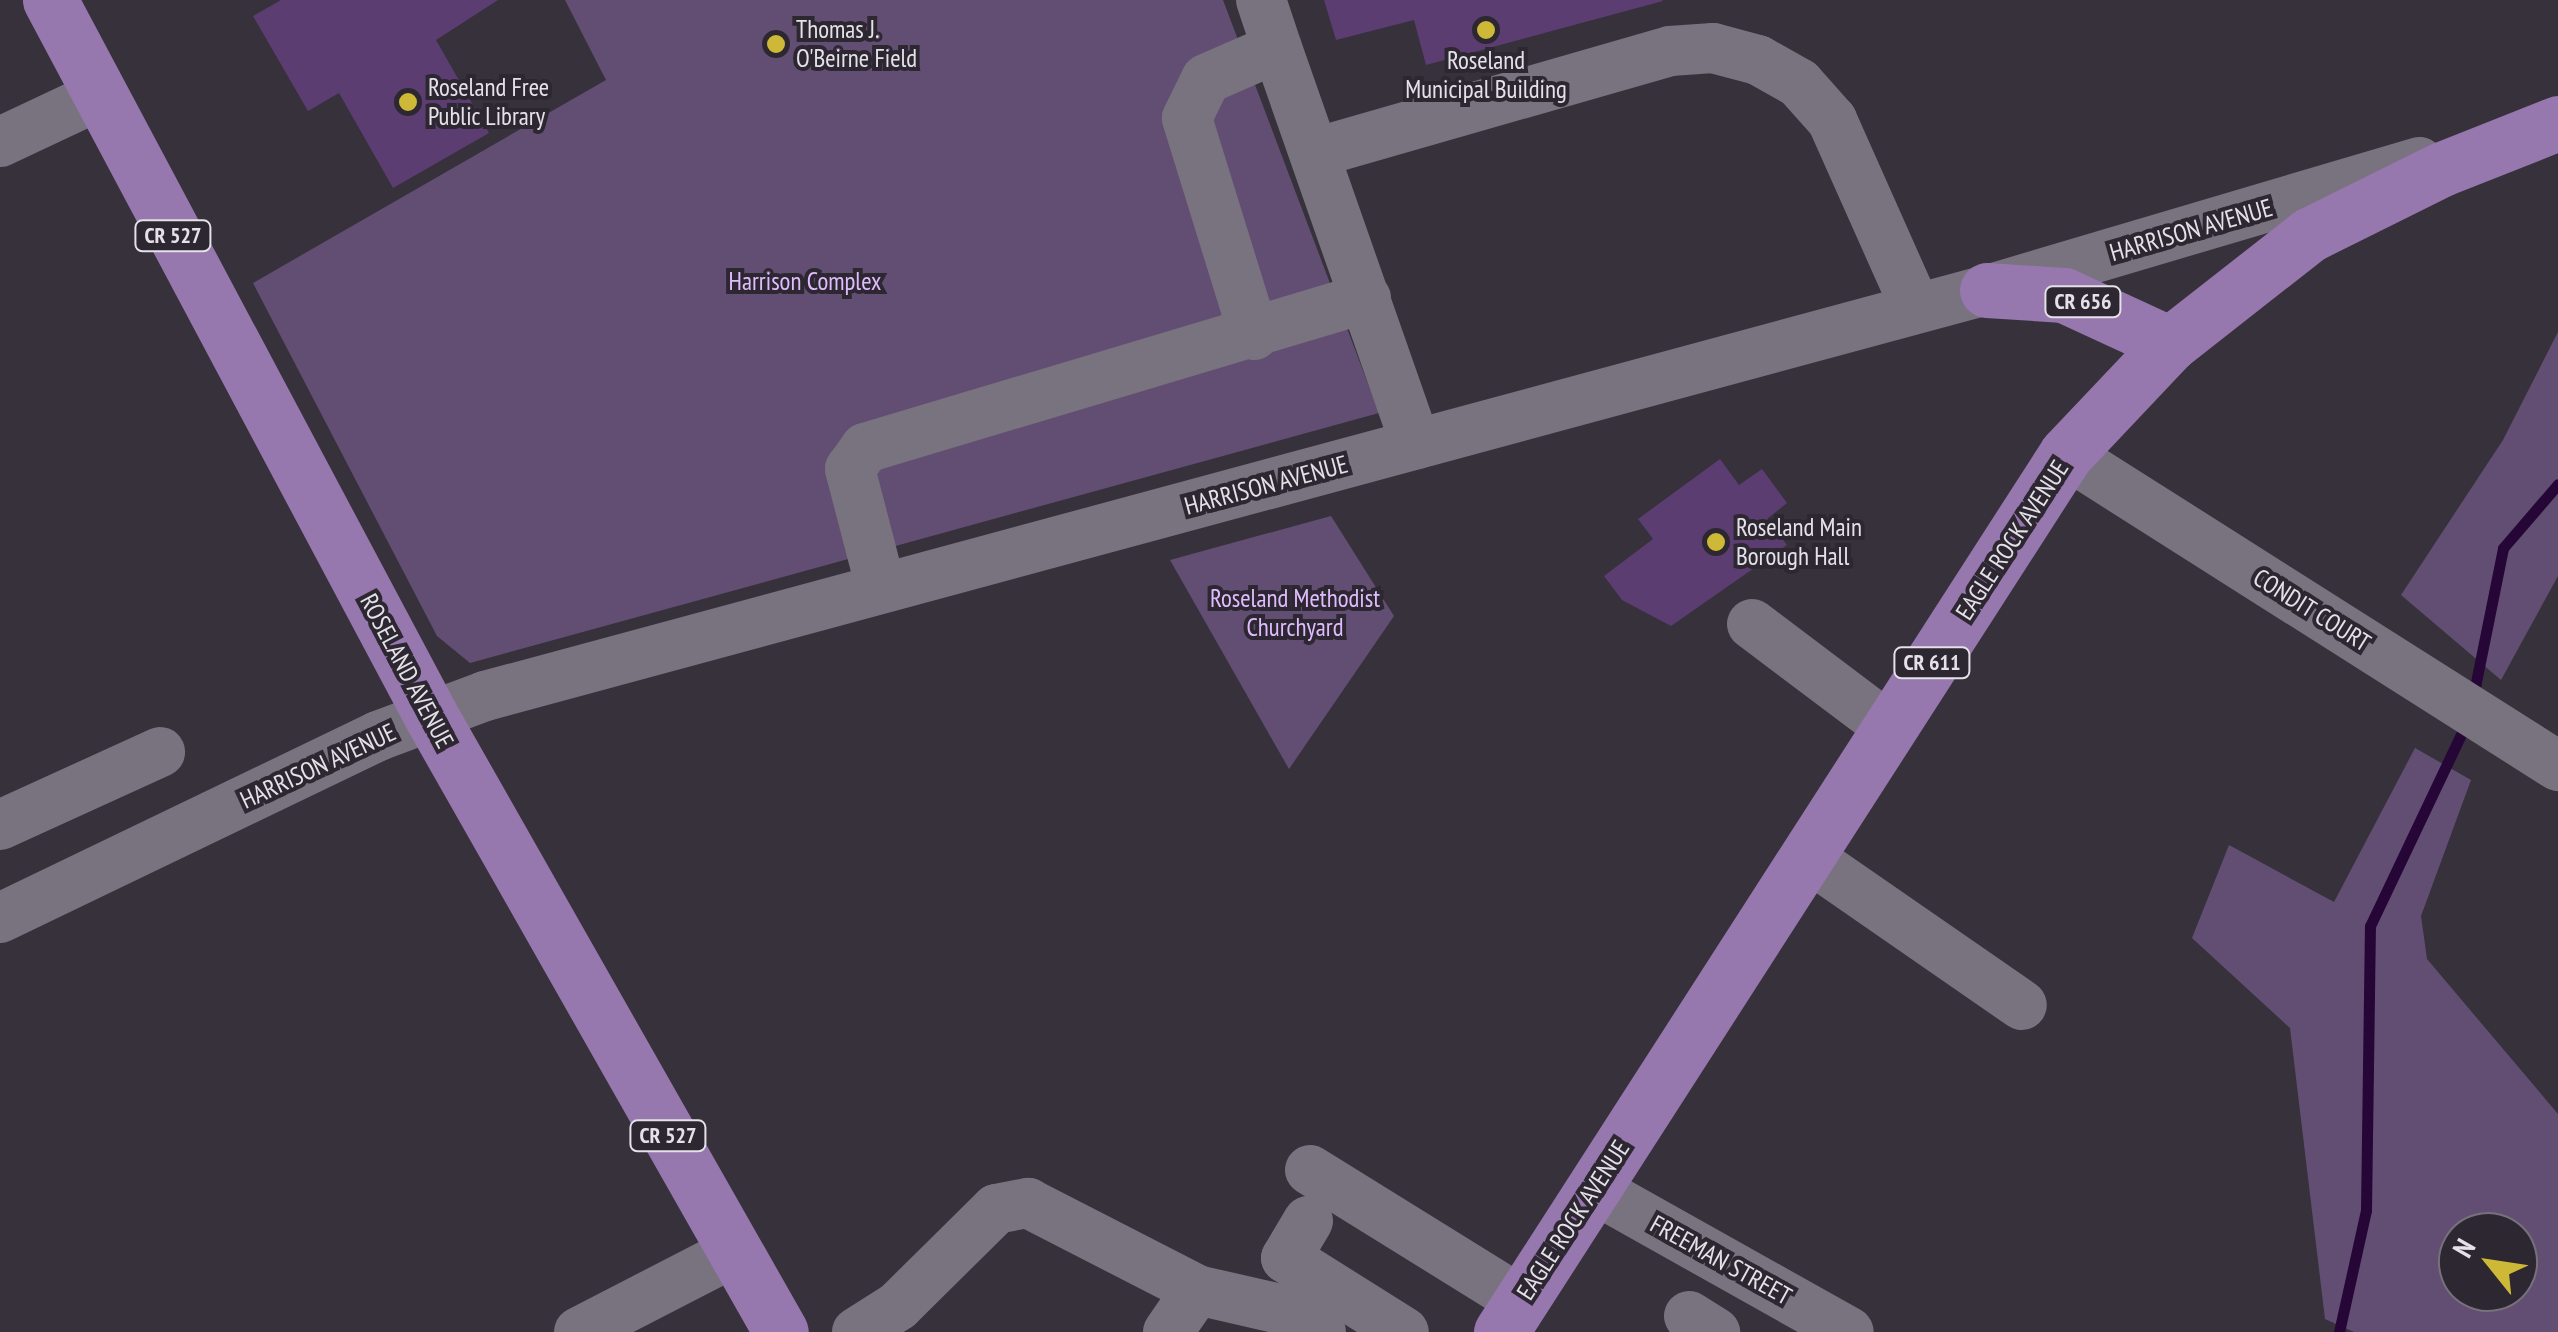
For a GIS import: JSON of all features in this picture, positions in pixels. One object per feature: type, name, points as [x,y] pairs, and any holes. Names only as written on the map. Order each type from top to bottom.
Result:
[{"type":"main road","name":"ROSELAND AVENUE","points":[[50,0],[430,716],[781,1332]]},
{"type":"main road","name":"EAGLE ROCK AVENUE","points":[[1511,1316],[2066,454],[2170,344],[2310,235],[2442,169],[2558,122]]},
{"type":"main road","name":"CR 656","points":[[1987,290],[2064,295],[2170,344]]},
{"type":"street","points":[[1261,0],[1318,152],[1416,444]]},
{"type":"street","points":[[1254,335],[1187,118],[1206,79],[1277,48]]},
{"type":"street","points":[[1318,152],[1670,51],[1714,48],[1758,60],[1798,83],[1832,120],[1915,306]]},
{"type":"street","points":[[0,142],[98,96]]},
{"type":"street","name":"HARRISON AVENUE","points":[[0,918],[430,716],[881,588],[1915,306],[1987,290],[2558,122]]},
{"type":"street","points":[[881,588],[850,470],[865,448],[1254,335],[1366,298]]},
{"type":"street","name":"CONDIT COURT","points":[[2066,454],[2558,766]]},
{"type":"street","points":[[1752,624],[1890,728]]},
{"type":"street","points":[[0,825],[160,752]]},
{"type":"street","points":[[1808,857],[2022,1005]]},
{"type":"street","points":[[1310,1170],[1511,1316]]},
{"type":"street","name":"FREEMAN STREET","points":[[1594,1189],[1849,1332]]},
{"type":"street","points":[[857,1332],[898,1306],[996,1210],[1028,1202],[1197,1290],[1289,1311],[1322,1332]]},
{"type":"street","points":[[1308,1221],[1286,1258],[1404,1332]]},
{"type":"street","points":[[579,1332],[734,1252]]},
{"type":"street","points":[[1168,1332],[1197,1290]]},
{"type":"green space","name":"Harrison Complex","points":[[565,0],[1223,0],[1379,413],[470,663],[437,636],[253,283],[606,80]]},
{"type":"green space","points":[[2558,332],[2558,576],[2501,680],[2401,595],[2503,440]]},
{"type":"green space","name":"Roseland Methodist Churchyard","points":[[1331,516],[1394,616],[1289,769],[1170,560]]},
{"type":"green space","points":[[2415,748],[2471,780],[2421,916],[2427,959],[2558,1114],[2558,1332],[2354,1332],[2325,1319],[2290,1028],[2192,938],[2229,845],[2334,902]]},
{"type":"building","name":"Roseland Free Public Library","points":[[281,0],[498,0],[436,40],[489,133],[393,188],[339,93],[308,111],[253,16]]},
{"type":"building","name":"Roseland Municipal Building","points":[[1324,0],[1663,1],[1426,65],[1414,20],[1336,40]]},
{"type":"building","name":"Roseland Main Borough Hall","points":[[1720,459],[1739,485],[1762,469],[1787,503],[1767,519],[1787,545],[1671,626],[1622,600],[1604,576],[1653,539],[1638,519]]},
{"type":"waterway","points":[[2473,697],[2503,548],[2558,484]]},
{"type":"waterway","points":[[2339,1332],[2366,1210],[2370,926],[2466,724]]},
{"type":"place","name":"Roseland Municipal Building","points":[[1486,30]]},
{"type":"place","name":"Thomas J. O'Beirne Field","points":[[776,44]]},
{"type":"place","name":"Roseland Free Public Library","points":[[408,102]]},
{"type":"place","name":"Roseland Main Borough Hall","points":[[1716,542]]}]
